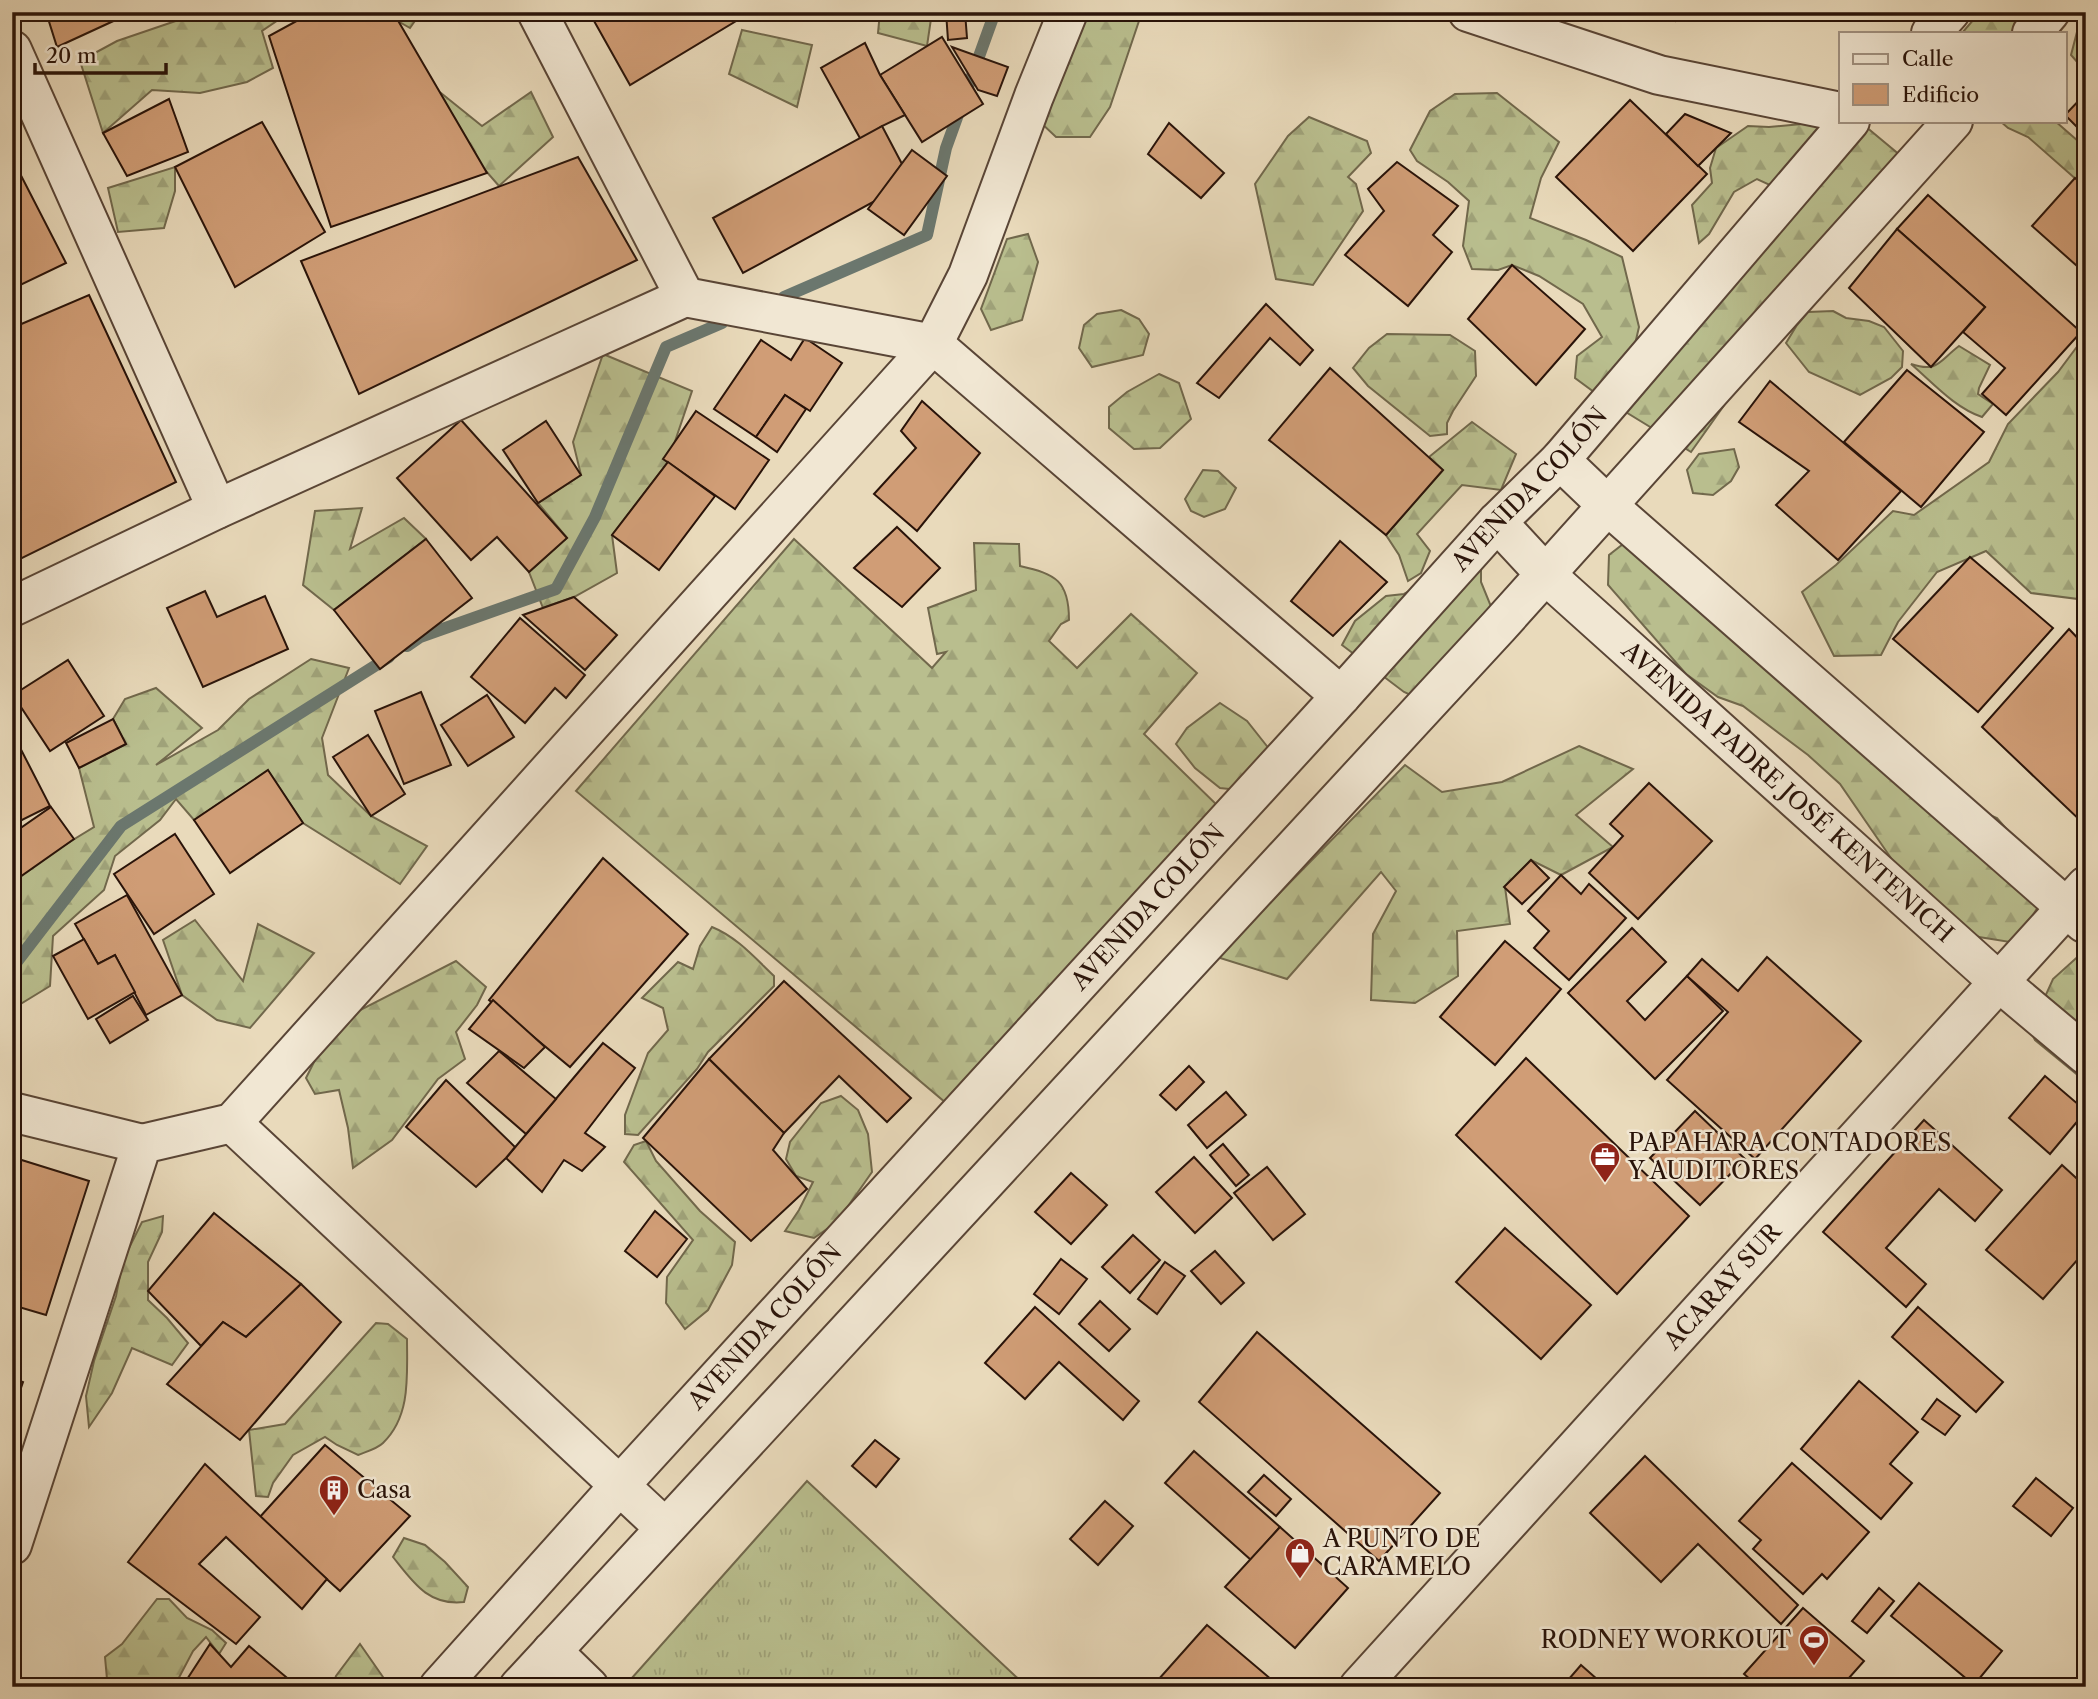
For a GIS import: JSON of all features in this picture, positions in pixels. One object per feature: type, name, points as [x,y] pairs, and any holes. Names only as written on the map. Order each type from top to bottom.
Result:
[{"type":"street","points":[[537,12],[685,297]]},
{"type":"street","points":[[12,1112],[142,1144],[232,1123],[933,344],[968,275],[1068,12]]},
{"type":"street","points":[[1468,12],[1659,75],[1839,112]]},
{"type":"street","points":[[1932,32],[1950,12]]},
{"type":"street","points":[[2033,32],[2050,12]]},
{"type":"street","points":[[12,50],[217,509]]},
{"type":"street","name":"AVENIDA COLÓN","points":[[439,1687],[1497,522],[1560,460],[1849,122]]},
{"type":"street","points":[[519,1687],[1546,575],[1952,122]]},
{"type":"street","points":[[12,607],[217,509],[685,297],[933,344],[1340,696]]},
{"type":"street","points":[[1560,460],[1607,505],[2079,906]]},
{"type":"street","name":"AVENIDA PADRE JOSÉ KENTENICH","points":[[1497,522],[1546,575],[1999,982],[2086,1055]]},
{"type":"street","name":"ACARAY SUR","points":[[1359,1687],[1999,982],[2079,906]]},
{"type":"street","points":[[232,1123],[665,1528]]},
{"type":"street","points":[[12,1545],[142,1144]]},
{"type":"street","points":[[552,1651],[589,1687]]},
{"type":"green space","points":[[202,12],[290,12],[262,31],[273,68],[247,82],[200,93],[152,90],[103,133],[80,61],[117,41]]},
{"type":"green space","points":[[382,12],[417,12],[419,15],[410,28]]},
{"type":"green space","points":[[880,12],[932,12],[927,46],[878,33]]},
{"type":"green space","points":[[1075,12],[1142,12],[1110,107],[1090,137],[1056,137],[1039,121]]},
{"type":"green space","points":[[1980,12],[2033,12],[2016,32],[1963,32]]},
{"type":"green space","points":[[2086,17],[2086,72],[2071,55],[2077,32]]},
{"type":"green space","points":[[742,30],[812,45],[797,107],[729,74]]},
{"type":"green space","points":[[531,92],[553,137],[499,186],[466,148],[432,136],[441,93],[482,126]]},
{"type":"green space","points":[[1497,93],[1559,142],[1541,178],[1530,218],[1622,257],[1639,327],[1629,370],[1594,392],[1575,378],[1577,356],[1602,337],[1583,304],[1539,276],[1512,265],[1498,270],[1472,269],[1463,246],[1469,201],[1448,182],[1417,161],[1410,150],[1430,111],[1455,94]]},
{"type":"green space","points":[[1309,117],[1367,141],[1371,153],[1348,177],[1356,184],[1363,211],[1313,285],[1276,279],[1255,184],[1288,136]]},
{"type":"green space","points":[[1823,122],[1785,192],[1757,179],[1734,192],[1709,234],[1699,243],[1692,205],[1712,183],[1710,168],[1716,148],[1748,126],[1769,127]]},
{"type":"green space","points":[[2001,122],[2056,122],[2086,148],[2086,188],[2028,137]]},
{"type":"green space","points":[[1865,126],[1901,156],[1691,452],[1616,406]]},
{"type":"green space","points":[[175,167],[175,191],[164,228],[118,232],[108,188]]},
{"type":"green space","points":[[1028,234],[1038,262],[1022,320],[991,330],[981,309],[1007,239]]},
{"type":"green space","points":[[2086,292],[2086,600],[2031,593],[1986,551],[1937,572],[1898,622],[1881,655],[1834,656],[1802,592],[1836,565],[1893,511],[1914,515],[1989,462],[2008,424],[2058,372],[2079,344],[2082,300]]},
{"type":"green space","points":[[1121,310],[1139,319],[1149,334],[1143,355],[1092,367],[1079,348],[1084,325],[1097,314]]},
{"type":"green space","points":[[1833,311],[1846,318],[1869,321],[1884,327],[1903,351],[1902,367],[1891,378],[1860,395],[1809,372],[1786,343],[1808,312]]},
{"type":"green space","points":[[1387,334],[1450,335],[1475,351],[1476,376],[1447,423],[1447,434],[1430,436],[1368,386],[1353,368],[1369,348]]},
{"type":"green space","points":[[1959,346],[1990,365],[1978,394],[1993,404],[1982,417],[1953,401],[1911,364],[1933,366]]},
{"type":"green space","points":[[603,354],[692,391],[668,462],[612,535],[617,573],[574,597],[543,608],[529,572],[567,538],[538,503],[581,475],[573,442]]},
{"type":"green space","points":[[1159,374],[1179,383],[1191,419],[1160,448],[1134,449],[1109,428],[1109,407],[1127,392]]},
{"type":"green space","points":[[1472,422],[1516,454],[1501,490],[1462,485],[1417,534],[1430,551],[1421,573],[1408,581],[1399,555],[1386,535],[1443,470],[1429,457]]},
{"type":"green space","points":[[1734,449],[1739,467],[1731,481],[1713,495],[1693,493],[1687,470],[1699,454]]},
{"type":"green space","points":[[1203,470],[1218,471],[1236,488],[1225,509],[1204,517],[1191,511],[1185,499]]},
{"type":"green space","points":[[362,508],[350,549],[404,518],[426,539],[334,610],[303,585],[315,511]]},
{"type":"green space","points":[[1645,527],[1742,650],[1800,692],[1978,810],[1997,818],[2023,848],[2041,902],[2016,943],[1979,937],[1932,910],[1893,861],[1840,784],[1808,755],[1743,706],[1718,697],[1686,674],[1608,585],[1609,555]]},
{"type":"green space","points":[[794,539],[932,668],[946,652],[937,654],[928,608],[976,590],[974,543],[1019,544],[1020,566],[1043,572],[1058,581],[1066,596],[1069,620],[1061,624],[1049,641],[1077,668],[1131,614],[1197,673],[1144,734],[1219,807],[952,1108],[576,791]]},
{"type":"green space","points":[[1481,565],[1481,582],[1499,626],[1428,703],[1404,692],[1342,645],[1355,621],[1386,596],[1404,594]]},
{"type":"green space","points":[[311,659],[349,668],[322,738],[328,775],[371,816],[427,846],[400,884],[303,823],[268,771],[194,820],[176,799],[160,820],[115,856],[104,890],[53,936],[50,986],[19,1005],[12,1014],[12,877],[94,827],[79,768],[126,744],[113,719],[125,699],[156,688],[202,728],[156,765],[218,730],[249,699]]},
{"type":"green space","points":[[1220,703],[1247,721],[1270,750],[1248,791],[1220,788],[1195,768],[1176,744],[1187,728]]},
{"type":"green space","points":[[1579,746],[1633,769],[1576,815],[1613,847],[1561,875],[1531,860],[1505,887],[1510,924],[1457,931],[1458,976],[1415,1003],[1371,1000],[1373,934],[1396,891],[1381,872],[1287,979],[1217,957],[1405,765],[1442,792],[1502,782]]},
{"type":"green space","points":[[195,920],[243,981],[258,924],[314,953],[250,1028],[217,1020],[182,995],[163,940]]},
{"type":"green space","points":[[712,927],[730,936],[753,955],[774,976],[774,986],[708,1052],[697,1069],[638,1135],[625,1134],[625,1115],[648,1053],[668,1030],[663,1008],[642,998],[678,962],[693,969],[700,946]]},
{"type":"green space","points":[[2086,952],[2086,1082],[2035,1040],[2030,1030],[2053,979]]},
{"type":"green space","points":[[456,961],[486,987],[477,1005],[456,1032],[465,1059],[438,1079],[392,1140],[353,1168],[348,1128],[339,1090],[315,1094],[306,1078],[333,1024]]},
{"type":"green space","points":[[841,1096],[858,1110],[868,1134],[872,1172],[837,1222],[814,1238],[785,1231],[813,1182],[796,1176],[786,1159],[790,1142],[821,1103]]},
{"type":"green space","points":[[646,1141],[656,1161],[700,1211],[735,1242],[732,1265],[708,1310],[685,1329],[666,1303],[667,1277],[693,1240],[624,1162],[634,1145]]},
{"type":"green space","points":[[163,1216],[162,1232],[148,1262],[148,1300],[188,1343],[172,1365],[132,1348],[112,1393],[89,1427],[86,1396],[94,1361],[116,1296],[123,1260],[142,1222]]},
{"type":"green space","points":[[376,1323],[388,1324],[407,1339],[406,1395],[399,1421],[392,1432],[380,1445],[358,1455],[325,1437],[293,1455],[273,1483],[268,1497],[256,1496],[249,1430],[285,1424]]},
{"type":"green space","points":[[807,1481],[1027,1687],[639,1687],[631,1679]]},
{"type":"green space","points":[[404,1538],[425,1545],[445,1562],[468,1587],[464,1602],[441,1600],[431,1596],[415,1583],[393,1557]]},
{"type":"green space","points":[[157,1599],[169,1599],[187,1618],[212,1630],[226,1643],[219,1654],[206,1637],[193,1651],[174,1687],[114,1687],[107,1679],[105,1657],[122,1644]]},
{"type":"green space","points":[[360,1644],[383,1677],[384,1687],[332,1687],[336,1676]]},
{"type":"building","points":[[46,12],[133,12],[57,47]]},
{"type":"building","points":[[313,12],[393,12],[487,173],[331,227],[269,36]]},
{"type":"building","points":[[589,12],[751,12],[630,85]]},
{"type":"building","points":[[946,12],[965,12],[967,38],[948,40]]},
{"type":"building","points":[[1649,12],[1682,12],[1675,21]]},
{"type":"building","points":[[942,37],[983,104],[922,142],[880,75]]},
{"type":"building","points":[[865,43],[880,75],[905,115],[861,140],[821,68]]},
{"type":"building","points":[[952,47],[1008,67],[997,96],[978,90]]},
{"type":"building","points":[[2086,93],[2086,136],[2066,116]]},
{"type":"building","points":[[169,99],[188,152],[127,176],[103,133]]},
{"type":"building","points":[[1630,100],[1707,174],[1633,251],[1556,177]]},
{"type":"building","points":[[1685,114],[1731,133],[1698,166],[1666,134]]},
{"type":"building","points":[[262,122],[325,232],[235,287],[175,167]]},
{"type":"building","points":[[1169,123],[1224,173],[1201,198],[1148,154]]},
{"type":"building","points":[[882,126],[902,164],[875,201],[743,273],[713,218]]},
{"type":"building","points":[[912,150],[947,176],[904,235],[868,209]]},
{"type":"building","points":[[578,157],[637,260],[359,394],[301,261]]},
{"type":"building","points":[[12,158],[66,263],[12,289]]},
{"type":"building","points":[[1397,162],[1458,206],[1433,235],[1452,252],[1408,306],[1345,255],[1384,211],[1368,189]]},
{"type":"building","points":[[2075,178],[2086,188],[2086,274],[2032,226]]},
{"type":"building","points":[[1928,195],[2081,332],[2006,415],[1982,394],[2005,368],[1963,332],[1985,307],[1897,229]]},
{"type":"building","points":[[1897,229],[1985,307],[1931,367],[1849,288]]},
{"type":"building","points":[[1512,265],[1585,329],[1536,385],[1468,319]]},
{"type":"building","points":[[89,295],[176,482],[12,563],[12,328]]},
{"type":"building","points":[[1266,304],[1313,350],[1300,365],[1270,338],[1219,398],[1197,383]]},
{"type":"building","points":[[805,338],[842,363],[810,411],[785,395],[756,437],[714,409],[761,340],[791,360]]},
{"type":"building","points":[[1330,368],[1443,470],[1386,535],[1269,440]]},
{"type":"building","points":[[1907,370],[1984,432],[1921,507],[1844,442]]},
{"type":"building","points":[[1770,381],[1901,491],[1838,560],[1776,505],[1809,471],[1739,422]]},
{"type":"building","points":[[785,395],[806,409],[777,452],[756,437]]},
{"type":"building","points":[[922,401],[980,453],[917,531],[874,494],[916,448],[901,431]]},
{"type":"building","points":[[696,411],[769,460],[735,509],[663,459]]},
{"type":"building","points":[[461,420],[567,538],[529,572],[497,537],[471,560],[397,478]]},
{"type":"building","points":[[546,421],[581,475],[538,503],[503,450]]},
{"type":"building","points":[[668,462],[715,496],[659,570],[612,535]]},
{"type":"building","points":[[897,527],[940,568],[902,607],[854,568]]},
{"type":"building","points":[[426,539],[472,598],[380,669],[334,610]]},
{"type":"building","points":[[1340,541],[1387,582],[1333,636],[1291,601]]},
{"type":"building","points":[[1970,557],[2053,628],[1978,712],[1893,639]]},
{"type":"building","points":[[205,591],[217,617],[265,596],[288,649],[203,687],[167,608]]},
{"type":"building","points":[[574,597],[617,635],[585,670],[523,615]]},
{"type":"building","points":[[520,618],[585,675],[566,698],[555,688],[525,723],[471,677]]},
{"type":"building","points":[[2069,629],[2086,647],[2086,826],[1982,727]]},
{"type":"building","points":[[68,660],[104,716],[50,751],[13,695]]},
{"type":"building","points":[[421,692],[451,765],[404,784],[375,711]]},
{"type":"building","points":[[487,695],[514,737],[468,766],[441,725]]},
{"type":"building","points":[[113,719],[126,744],[79,768],[66,743]]},
{"type":"building","points":[[12,732],[50,806],[12,825]]},
{"type":"building","points":[[368,735],[405,794],[371,816],[333,757]]},
{"type":"building","points":[[268,770],[303,823],[230,873],[194,820]]},
{"type":"building","points":[[1649,783],[1712,841],[1638,919],[1589,873],[1623,836],[1610,824]]},
{"type":"building","points":[[51,807],[74,839],[17,879],[12,872],[12,834]]},
{"type":"building","points":[[175,834],[214,894],[154,934],[114,874]]},
{"type":"building","points":[[603,858],[688,934],[570,1067],[489,1000]]},
{"type":"building","points":[[1531,860],[1549,878],[1522,904],[1504,887]]},
{"type":"building","points":[[1561,875],[1581,894],[1589,884],[1626,918],[1569,980],[1534,948],[1549,931],[1528,911]]},
{"type":"building","points":[[127,895],[182,995],[146,1015],[115,955],[98,964],[75,924]]},
{"type":"building","points":[[1632,928],[1666,962],[1627,1001],[1645,1020],[1687,976],[1723,1011],[1655,1079],[1568,993]]},
{"type":"building","points":[[84,939],[98,964],[115,955],[135,992],[88,1019],[53,956]]},
{"type":"building","points":[[1505,941],[1561,989],[1495,1065],[1440,1017]]},
{"type":"building","points":[[1767,957],[1861,1041],[1755,1159],[1667,1080],[1728,1012],[1687,976],[1702,959],[1738,991]]},
{"type":"building","points":[[784,981],[911,1098],[887,1122],[839,1076],[784,1133],[709,1059]]},
{"type":"building","points":[[133,996],[148,1020],[110,1043],[96,1019]]},
{"type":"building","points":[[493,1000],[545,1047],[524,1068],[469,1029]]},
{"type":"building","points":[[603,1043],[635,1068],[585,1133],[605,1147],[582,1171],[564,1160],[542,1192],[506,1158]]},
{"type":"building","points":[[499,1051],[556,1099],[526,1134],[467,1083]]},
{"type":"building","points":[[1526,1058],[1689,1216],[1617,1294],[1456,1135]]},
{"type":"building","points":[[709,1059],[784,1133],[773,1150],[807,1189],[751,1241],[643,1138]]},
{"type":"building","points":[[1189,1066],[1204,1082],[1176,1110],[1160,1095]]},
{"type":"building","points":[[2045,1076],[2086,1111],[2050,1154],[2009,1118]]},
{"type":"building","points":[[446,1080],[515,1147],[476,1187],[406,1127]]},
{"type":"building","points":[[1226,1092],[1246,1115],[1207,1148],[1188,1125]]},
{"type":"building","points":[[1695,1111],[1745,1159],[1700,1205],[1650,1158]]},
{"type":"building","points":[[1924,1120],[2002,1190],[1975,1221],[1939,1189],[1886,1248],[1926,1284],[1906,1307],[1823,1232]]},
{"type":"building","points":[[1223,1144],[1249,1175],[1236,1186],[1210,1155]]},
{"type":"building","points":[[12,1157],[89,1181],[46,1315],[12,1305]]},
{"type":"building","points":[[1194,1157],[1232,1198],[1195,1233],[1156,1192]]},
{"type":"building","points":[[2062,1165],[2086,1187],[2086,1250],[2043,1299],[1986,1250]]},
{"type":"building","points":[[1267,1167],[1305,1214],[1273,1240],[1234,1193]]},
{"type":"building","points":[[1071,1173],[1107,1205],[1071,1244],[1035,1212]]},
{"type":"building","points":[[655,1211],[687,1239],[657,1277],[625,1251]]},
{"type":"building","points":[[214,1213],[301,1284],[246,1337],[223,1322],[201,1346],[148,1291]]},
{"type":"building","points":[[1505,1228],[1591,1305],[1541,1359],[1456,1282]]},
{"type":"building","points":[[1133,1235],[1160,1260],[1130,1293],[1102,1267]]},
{"type":"building","points":[[1215,1251],[1244,1283],[1221,1304],[1191,1271]]},
{"type":"building","points":[[1061,1259],[1087,1279],[1059,1314],[1034,1294]]},
{"type":"building","points":[[1165,1262],[1185,1276],[1157,1314],[1138,1299]]},
{"type":"building","points":[[301,1284],[341,1322],[240,1440],[167,1384],[223,1322],[246,1337]]},
{"type":"building","points":[[1100,1301],[1130,1329],[1109,1351],[1079,1324]]},
{"type":"building","points":[[1035,1307],[1139,1401],[1123,1420],[1059,1362],[1025,1399],[985,1363]]},
{"type":"building","points":[[1918,1307],[2003,1382],[1976,1412],[1892,1337]]},
{"type":"building","points":[[1257,1332],[1440,1493],[1379,1561],[1199,1402]]},
{"type":"building","points":[[12,1378],[23,1382],[12,1414]]},
{"type":"building","points":[[1859,1381],[1918,1432],[1890,1464],[1912,1483],[1881,1519],[1801,1449]]},
{"type":"building","points":[[1937,1399],[1960,1416],[1945,1435],[1922,1419]]},
{"type":"building","points":[[875,1440],[899,1459],[876,1487],[852,1466]]},
{"type":"building","name":"Casa","points":[[325,1445],[410,1516],[340,1591],[259,1518]]},
{"type":"building","points":[[1194,1451],[1280,1527],[1251,1560],[1165,1483]]},
{"type":"building","points":[[1645,1456],[1798,1605],[1781,1624],[1698,1544],[1661,1582],[1590,1513]]},
{"type":"building","points":[[1792,1463],[1869,1532],[1827,1579],[1822,1574],[1803,1594],[1753,1549],[1761,1540],[1739,1521]]},
{"type":"building","points":[[205,1464],[327,1579],[302,1609],[226,1537],[199,1564],[260,1617],[236,1644],[128,1562]]},
{"type":"building","points":[[1264,1475],[1291,1499],[1276,1516],[1248,1492]]},
{"type":"building","points":[[2036,1478],[2073,1508],[2051,1536],[2013,1506]]},
{"type":"building","points":[[1105,1501],[1133,1526],[1098,1565],[1070,1539]]},
{"type":"building","points":[[1280,1527],[1348,1588],[1295,1648],[1225,1587]]},
{"type":"building","points":[[1919,1583],[2002,1651],[1974,1685],[1891,1616]]},
{"type":"building","points":[[1879,1588],[1894,1601],[1867,1633],[1852,1621]]},
{"type":"building","points":[[1803,1608],[1864,1661],[1841,1687],[1759,1687],[1744,1674]]},
{"type":"building","points":[[1207,1625],[1272,1680],[1266,1687],[1165,1687],[1158,1680]]},
{"type":"building","points":[[210,1644],[231,1667],[249,1646],[298,1687],[182,1687]]},
{"type":"building","points":[[1581,1665],[1606,1687],[1562,1687]]},
{"type":"waterway","points":[[784,297],[927,235],[946,148],[995,12]]},
{"type":"waterway","points":[[407,646],[420,637],[556,589],[595,517],[666,347],[722,323]]},
{"type":"waterway","points":[[12,968],[121,826],[389,657]]},
{"type":"place","name":"PAPAHARA CONTADORES Y AUDITORES","points":[[1605,1184]]},
{"type":"place","name":"Casa","points":[[334,1517]]},
{"type":"place","name":"A PUNTO DE CARAMELO","points":[[1300,1580]]},
{"type":"place","name":"RODNEY WORKOUT","points":[[1814,1667]]}]
